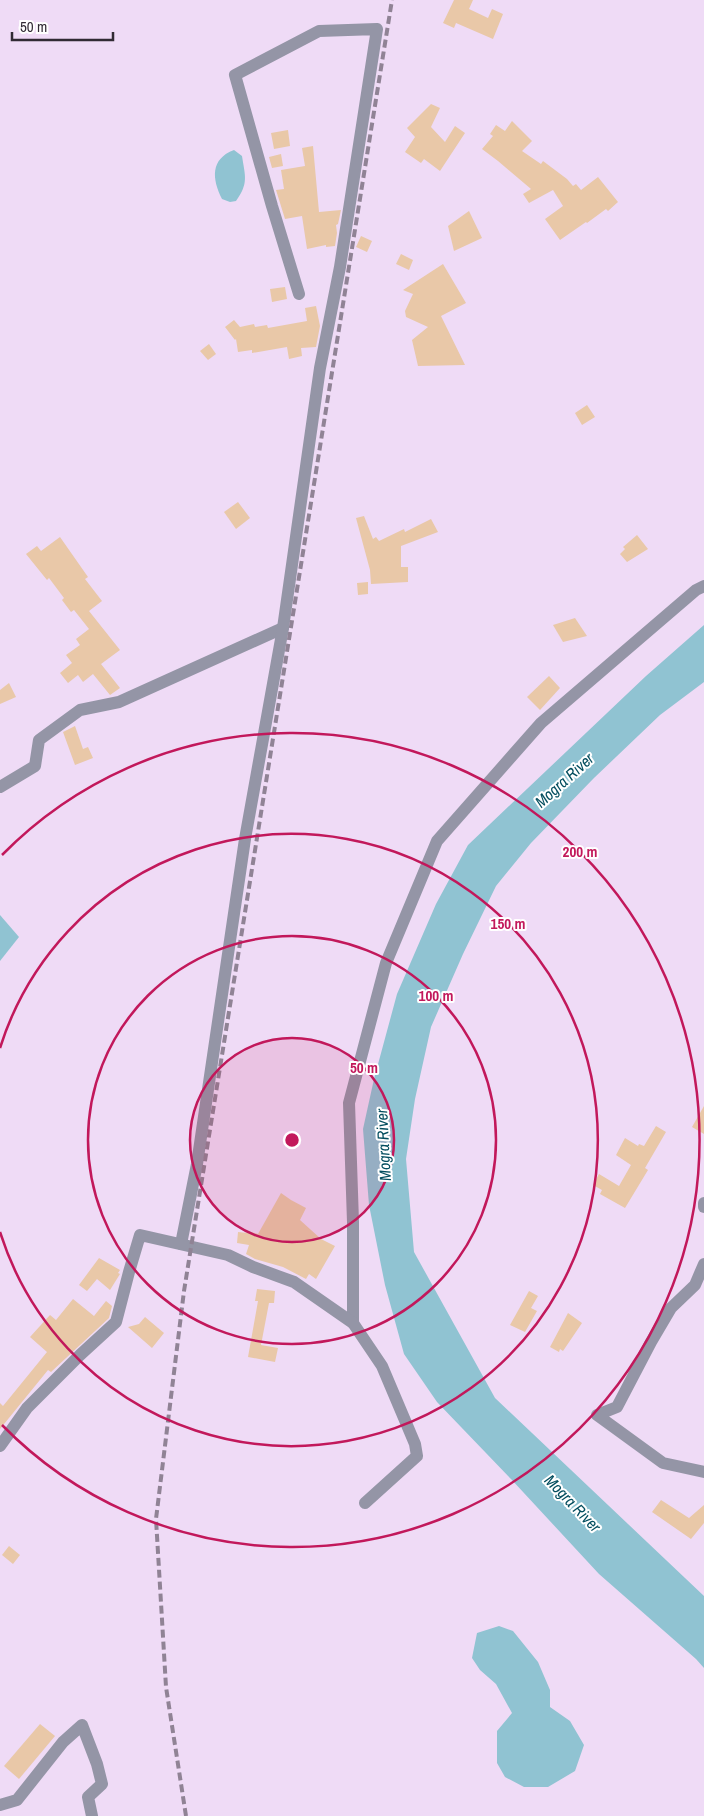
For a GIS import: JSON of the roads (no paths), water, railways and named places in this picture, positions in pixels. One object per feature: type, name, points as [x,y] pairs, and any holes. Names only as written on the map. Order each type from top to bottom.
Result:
[{"type":"street","points":[[181,1244],[196,1164],[245,839],[284,628],[320,368],[340,266],[377,29],[319,31],[235,75],[299,294]]},
{"type":"street","points":[[353,1323],[353,1222],[349,1103],[386,963],[437,841],[540,722],[696,590],[704,586]]},
{"type":"street","points":[[0,787],[35,766],[39,740],[80,710],[119,702],[284,628]]},
{"type":"street","points":[[0,1446],[27,1408],[80,1354],[116,1322],[140,1235],[228,1254],[253,1267],[294,1282],[353,1323],[382,1366],[415,1444],[417,1456],[364,1503]]},
{"type":"street","points":[[704,1264],[695,1285],[671,1308],[617,1407],[596,1415],[664,1463],[704,1472]]},
{"type":"street","points":[[0,1805],[17,1800],[63,1742],[82,1725],[97,1764],[102,1784],[88,1797],[92,1816]]},
{"type":"water","points":[[234,150],[242,156],[245,179],[240,195],[236,201],[230,202],[222,199],[216,184],[215,170],[221,159]]},
{"type":"water","name":"Mogra River","points":[[704,625],[704,682],[660,715],[594,778],[531,843],[496,886],[463,954],[431,1027],[415,1099],[406,1159],[414,1252],[495,1398],[704,1596],[704,1668],[599,1574],[437,1402],[404,1354],[385,1285],[369,1205],[363,1129],[374,1079],[397,994],[436,904],[468,845],[646,676]]},
{"type":"water","points":[[0,915],[19,937],[0,961]]},
{"type":"water","points":[[499,1626],[513,1631],[538,1662],[550,1690],[550,1707],[570,1721],[584,1745],[575,1771],[548,1787],[524,1787],[505,1777],[497,1763],[497,1731],[512,1713],[496,1684],[480,1670],[472,1658],[477,1633]]},
{"type":"railway","points":[[186,1816],[166,1687],[156,1519],[184,1291],[392,0]]}]
